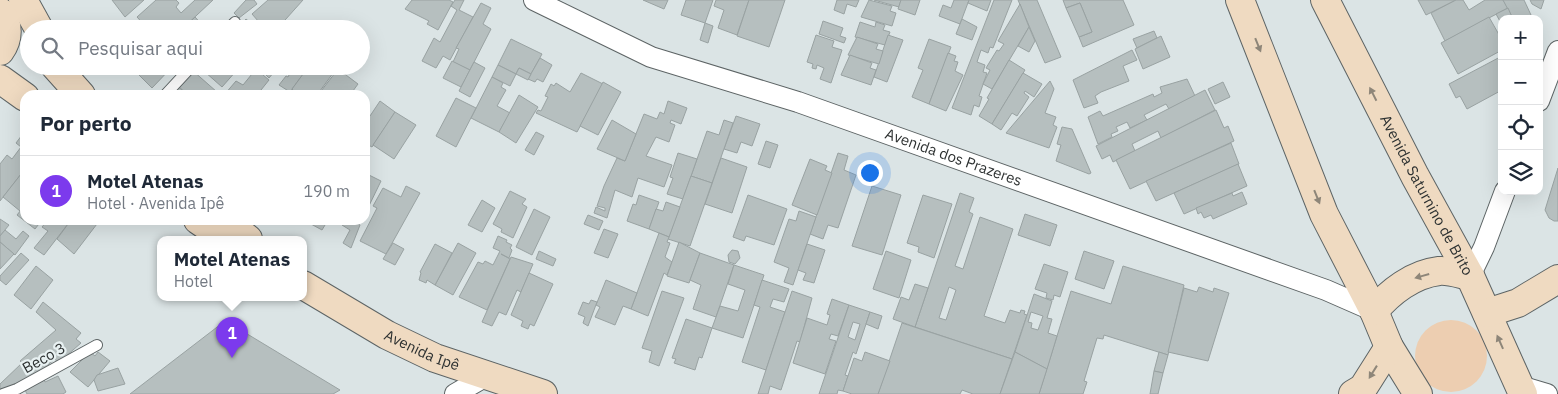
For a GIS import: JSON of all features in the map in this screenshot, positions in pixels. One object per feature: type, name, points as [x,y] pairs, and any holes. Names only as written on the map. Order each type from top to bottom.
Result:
[{"type":"main road","points":[[23,0],[34,20]]},
{"type":"main road","points":[[1240,0],[1324,214],[1374,310],[1389,347],[1418,394]]},
{"type":"main road","name":"Avenida Saturnino de Brito","points":[[1325,0],[1415,176],[1470,276],[1487,313],[1517,391]]},
{"type":"main road","points":[[3,17],[20,33]]},
{"type":"main road","points":[[0,51],[7,38],[3,17]]},
{"type":"main road","points":[[65,75],[77,90]]},
{"type":"main road","points":[[0,78],[20,93]]},
{"type":"main road","points":[[205,225],[222,236]]},
{"type":"main road","points":[[230,225],[244,236]]},
{"type":"main road","points":[[1374,310],[1388,294],[1414,278],[1440,271],[1470,276]]},
{"type":"main road","points":[[1487,313],[1518,303],[1558,279]]},
{"type":"main road","name":"Avenida Ipê","points":[[307,287],[387,335],[435,358],[543,394]]},
{"type":"main road","points":[[1353,394],[1363,388],[1389,347]]},
{"type":"street","name":"Avenida dos Prazeres","points":[[534,0],[651,57],[798,102],[1326,290],[1374,310]]},
{"type":"street","points":[[1543,90],[1558,51]]},
{"type":"street","points":[[1470,276],[1484,247],[1504,195]]},
{"type":"street","points":[[455,394],[488,375]]},
{"type":"street","points":[[1517,391],[1547,394]]},
{"type":"lane","points":[[169,90],[183,75]]},
{"type":"lane","name":"Beco 3","points":[[3,394],[17,389],[98,345]]},
{"type":"shaded area","points":[[1458,320],[1477,330],[1485,342],[1487,356],[1485,370],[1477,382],[1465,390],[1444,392],[1425,382],[1417,370],[1415,349],[1425,330],[1437,322]]},
{"type":"building","points":[[112,0],[144,0],[125,17]]},
{"type":"building","points":[[156,0],[176,0],[179,3],[176,7],[181,13],[195,0],[213,0],[192,20],[140,20],[137,17]]},
{"type":"building","points":[[246,0],[254,0],[257,4],[239,18],[234,13]]},
{"type":"building","points":[[268,0],[303,0],[285,20],[257,20],[252,14]]},
{"type":"building","points":[[412,0],[449,0],[453,2],[438,30],[427,24],[429,21],[405,9]]},
{"type":"building","points":[[455,0],[464,0],[459,10],[473,17],[450,60],[443,56],[436,68],[422,61],[434,38],[440,42],[457,10],[451,6]]},
{"type":"building","points":[[643,0],[668,0],[664,9]]},
{"type":"building","points":[[686,0],[713,0],[705,23],[681,15]]},
{"type":"building","points":[[716,0],[749,0],[737,35],[718,28],[724,10],[714,6]]},
{"type":"building","points":[[749,0],[785,0],[769,47],[737,36]]},
{"type":"building","points":[[837,0],[859,0],[856,7],[847,4],[844,14],[834,10]]},
{"type":"building","points":[[869,0],[892,6],[890,11],[896,13],[892,26],[861,17]]},
{"type":"building","points":[[874,0],[901,0],[899,7]]},
{"type":"building","points":[[901,0],[920,0],[915,15],[898,9]]},
{"type":"building","points":[[954,0],[969,0],[960,24],[939,16],[943,5],[951,8]]},
{"type":"building","points":[[969,0],[991,0],[987,11],[968,3]]},
{"type":"building","points":[[994,0],[1012,0],[993,48],[990,47],[988,53],[981,50],[977,62],[985,65],[983,72],[987,73],[979,96],[982,97],[979,107],[974,105],[971,115],[952,108]]},
{"type":"building","points":[[1018,0],[1037,0],[1061,57],[1045,63]]},
{"type":"building","points":[[1063,0],[1123,0],[1134,25],[1083,47],[1079,37],[1092,32],[1080,3],[1066,8]]},
{"type":"building","points":[[1418,0],[1456,0],[1426,15]]},
{"type":"building","points":[[1456,0],[1463,0],[1469,10],[1485,0],[1503,0],[1508,8],[1445,41],[1431,13]]},
{"type":"building","points":[[1503,0],[1524,0],[1531,15],[1511,15]]},
{"type":"building","points":[[1530,0],[1544,0],[1541,9],[1532,4]]},
{"type":"building","points":[[481,3],[491,8],[483,24],[491,29],[470,70],[453,62],[459,49],[456,48]]},
{"type":"building","points":[[1080,3],[1092,32],[1079,37],[1066,8]]},
{"type":"building","points":[[1020,4],[1029,27],[992,89],[983,84],[990,70],[986,68],[997,50],[999,51],[1004,44],[998,41]]},
{"type":"building","points":[[1508,8],[1511,15],[1498,15],[1498,18],[1496,14]]},
{"type":"building","points":[[1489,17],[1498,33],[1498,52],[1458,74],[1441,43]]},
{"type":"building","points":[[962,19],[977,27],[972,40],[956,34]]},
{"type":"building","points":[[823,21],[843,28],[840,36],[846,38],[844,43],[819,34]]},
{"type":"building","points":[[860,22],[875,27],[876,22],[885,25],[883,30],[890,32],[885,45],[855,37]]},
{"type":"building","points":[[705,23],[713,26],[708,43],[700,40]]},
{"type":"building","points":[[1029,27],[1035,41],[1029,52],[1018,46]]},
{"type":"building","points":[[1154,31],[1157,38],[1137,48],[1133,39]]},
{"type":"building","points":[[816,35],[834,41],[832,47],[842,50],[831,83],[820,79],[824,68],[817,65],[816,69],[812,68],[813,64],[807,62]]},
{"type":"building","points":[[888,35],[903,40],[887,82],[874,77]]},
{"type":"building","points":[[1161,36],[1170,57],[1143,69],[1135,49]]},
{"type":"building","points":[[857,37],[878,44],[876,49],[883,51],[879,64],[848,55]]},
{"type":"building","points":[[511,39],[542,54],[531,74],[519,68],[516,74],[498,65]]},
{"type":"building","points":[[929,39],[951,47],[929,104],[912,97],[923,70],[918,68]]},
{"type":"building","points":[[1132,50],[1137,60],[1123,66],[1129,81],[1101,92],[1095,96],[1098,103],[1084,108],[1073,80]]},
{"type":"building","points":[[948,53],[956,56],[954,61],[958,62],[955,71],[963,75],[946,111],[929,104]]},
{"type":"building","points":[[850,55],[872,63],[870,68],[876,70],[871,85],[841,75]]},
{"type":"building","points":[[540,58],[552,65],[543,82],[537,79],[535,82],[528,79]]},
{"type":"building","points":[[1498,58],[1498,92],[1467,109],[1460,96],[1456,98],[1449,84]]},
{"type":"building","points":[[1009,60],[1025,70],[992,124],[979,116]]},
{"type":"building","points":[[452,61],[470,70],[461,87],[443,78]]},
{"type":"building","points":[[474,62],[485,68],[470,97],[459,91]]},
{"type":"building","points":[[498,65],[516,74],[510,86],[492,77]]},
{"type":"building","points":[[519,68],[531,74],[528,80],[516,74]]},
{"type":"building","points":[[581,73],[603,84],[577,132],[536,113],[538,110],[541,111],[548,97],[545,96],[551,84],[554,86],[556,83],[570,92]]},
{"type":"building","points":[[1023,73],[1042,84],[1034,97],[1025,91],[1024,93],[1029,97],[1017,116],[1012,113],[1001,130],[992,124]]},
{"type":"building","points":[[139,75],[164,75],[152,88]]},
{"type":"building","points":[[188,75],[198,75],[215,90],[182,90],[178,86]]},
{"type":"building","points":[[208,75],[233,75],[222,87]]},
{"type":"building","points":[[251,75],[263,75],[269,80],[261,90],[228,90],[236,81],[243,85]]},
{"type":"building","points":[[289,75],[302,75],[291,90],[287,90],[279,85],[286,76],[288,77]]},
{"type":"building","points":[[302,75],[332,75],[321,90],[292,89]]},
{"type":"building","points":[[333,75],[346,75],[358,84],[354,90],[322,90]]},
{"type":"building","points":[[492,77],[503,83],[501,87],[506,90],[497,106],[510,113],[499,132],[471,118]]},
{"type":"building","points":[[1187,79],[1195,96],[1169,109],[1166,104],[1144,115],[1147,120],[1130,128],[1127,122],[1116,127],[1118,131],[1111,134],[1112,137],[1098,144],[1088,117],[1100,111],[1103,116],[1153,94],[1154,97],[1162,93],[1160,87]]},
{"type":"building","points":[[1050,81],[1054,89],[1045,113],[1056,117],[1053,125],[1057,127],[1049,148],[1006,133]]},
{"type":"building","points":[[603,82],[621,92],[598,135],[580,126]]},
{"type":"building","points":[[1223,82],[1230,97],[1215,104],[1208,89]]},
{"type":"building","points":[[176,85],[182,90],[172,90]]},
{"type":"building","points":[[1205,90],[1215,110],[1161,138],[1158,131],[1132,144],[1135,151],[1113,162],[1110,155],[1102,159],[1096,146]]},
{"type":"building","points":[[519,95],[538,107],[516,143],[499,132]]},
{"type":"building","points":[[456,98],[476,108],[456,147],[436,136]]},
{"type":"building","points":[[380,101],[395,112],[372,147],[370,146],[370,116]]},
{"type":"building","points":[[668,101],[687,108],[681,124],[671,120],[670,123],[675,125],[669,142],[656,137],[646,156],[672,165],[664,187],[638,178],[632,197],[615,190],[607,218],[594,213],[596,207],[605,211],[605,208],[597,206],[604,186],[617,158],[625,161],[644,114],[657,119],[660,112],[664,114]]},
{"type":"building","points":[[1216,110],[1224,128],[1228,126],[1234,141],[1130,189],[1116,160]]},
{"type":"building","points":[[395,112],[416,125],[394,159],[373,145]]},
{"type":"building","points":[[736,116],[760,124],[752,146],[741,142],[737,153],[724,149]]},
{"type":"building","points":[[612,120],[636,134],[625,161],[597,149]]},
{"type":"building","points":[[724,120],[733,123],[712,183],[691,176],[707,131],[719,135]]},
{"type":"building","points":[[1062,127],[1072,129],[1091,173],[1089,174],[1056,161],[1061,145],[1057,144]]},
{"type":"building","points":[[536,132],[544,136],[534,155],[525,150]]},
{"type":"building","points":[[20,138],[20,146],[16,143]]},
{"type":"building","points":[[766,141],[778,145],[770,168],[758,164]]},
{"type":"building","points":[[1231,143],[1239,164],[1156,201],[1146,181]]},
{"type":"building","points":[[20,148],[20,175],[0,201],[0,164],[7,155],[12,159]]},
{"type":"building","points":[[678,153],[697,159],[683,199],[667,194],[673,178],[670,177]]},
{"type":"building","points":[[838,153],[848,156],[844,170],[856,175],[838,228],[828,225],[823,239],[810,234]]},
{"type":"building","points":[[721,158],[747,167],[732,213],[705,204]]},
{"type":"building","points":[[810,159],[827,166],[825,170],[832,173],[817,215],[792,205]]},
{"type":"building","points":[[1238,164],[1247,186],[1184,214],[1174,193]]},
{"type":"building","points":[[1558,168],[1558,221],[1554,221],[1549,218],[1545,210]]},
{"type":"building","points":[[20,175],[20,211],[3,197]]},
{"type":"building","points":[[370,176],[381,181],[370,204]]},
{"type":"building","points":[[691,176],[712,183],[690,246],[668,239]]},
{"type":"building","points":[[406,186],[420,193],[386,254],[360,241],[370,225],[377,208],[373,206],[383,188],[401,197]]},
{"type":"building","points":[[872,186],[901,195],[882,255],[852,246]]},
{"type":"building","points":[[510,191],[526,199],[522,204],[527,207],[513,238],[501,232],[502,229],[493,224]]},
{"type":"building","points":[[1242,192],[1247,204],[1213,219],[1211,215],[1204,218],[1201,212],[1198,214],[1196,208],[1232,193],[1233,196]]},
{"type":"building","points":[[960,193],[974,198],[969,212],[973,214],[955,266],[963,269],[980,217],[1013,229],[984,316],[1005,323],[1010,310],[1020,313],[1021,310],[1025,311],[1024,314],[1027,315],[1012,359],[915,327]],"holes":[[[949,287],[956,290],[946,320],[939,318]]]},
{"type":"building","points":[[639,195],[659,202],[649,229],[627,221],[633,204],[636,205]]},
{"type":"building","points":[[748,195],[787,209],[774,245],[746,236],[744,241],[733,237]]},
{"type":"building","points":[[923,195],[952,204],[934,258],[918,252],[919,247],[907,243]]},
{"type":"building","points":[[482,200],[495,208],[482,232],[468,225]]},
{"type":"building","points":[[666,202],[680,207],[669,237],[649,229],[656,209],[663,211]]},
{"type":"building","points":[[534,209],[550,217],[532,255],[516,247]]},
{"type":"building","points":[[799,211],[816,217],[793,285],[784,282],[789,268],[774,262],[789,219],[796,221]]},
{"type":"building","points":[[1025,214],[1057,225],[1050,246],[1018,235]]},
{"type":"building","points":[[588,215],[603,221],[599,230],[584,224]]},
{"type":"building","points":[[0,219],[9,225],[0,236]]},
{"type":"building","points":[[30,225],[38,225],[35,229]]},
{"type":"building","points":[[44,225],[67,225],[44,255],[34,248],[48,231],[42,227]]},
{"type":"building","points":[[67,225],[96,225],[74,254],[57,239]]},
{"type":"building","points":[[313,225],[325,225],[322,230]]},
{"type":"building","points":[[342,225],[360,225],[351,248],[343,243],[350,230]]},
{"type":"building","points":[[604,229],[618,234],[608,258],[594,253]]},
{"type":"building","points":[[5,230],[16,239],[23,231],[29,236],[15,255],[0,242],[0,236]]},
{"type":"building","points":[[659,233],[669,237],[667,242],[670,243],[665,257],[672,262],[667,275],[664,273],[648,316],[631,309]]},
{"type":"building","points":[[498,236],[507,240],[506,242],[512,245],[510,248],[512,250],[509,258],[501,254],[510,259],[487,310],[459,297],[478,262],[483,264],[485,261],[493,265],[500,251],[493,248]]},
{"type":"building","points":[[0,242],[14,254],[0,269]]},
{"type":"building","points":[[679,242],[700,253],[689,283],[667,276]]},
{"type":"building","points":[[393,243],[404,249],[395,265],[383,259]]},
{"type":"building","points":[[458,243],[476,253],[453,295],[435,285]]},
{"type":"building","points":[[435,244],[452,253],[435,285],[427,280],[426,283],[419,280],[420,272]]},
{"type":"building","points":[[807,244],[825,250],[814,283],[803,280],[806,273],[798,270]]},
{"type":"building","points":[[732,250],[738,251],[740,258],[735,264],[729,262],[728,255]]},
{"type":"building","points":[[539,251],[556,259],[553,266],[536,259]]},
{"type":"building","points":[[886,251],[911,260],[899,298],[873,289]]},
{"type":"building","points":[[1084,251],[1114,261],[1104,289],[1075,279]]},
{"type":"building","points":[[21,253],[29,260],[6,285],[0,280],[0,276]]},
{"type":"building","points":[[700,253],[734,265],[716,317],[693,309],[701,285],[690,280]]},
{"type":"building","points":[[511,257],[533,264],[521,292],[517,290],[506,315],[499,312],[492,326],[482,322]]},
{"type":"building","points":[[1044,264],[1068,272],[1060,297],[1054,295],[1053,300],[1046,298],[1047,293],[1035,289]]},
{"type":"building","points":[[734,265],[764,275],[743,338],[712,328],[720,306],[738,311],[745,290],[728,284]]},
{"type":"building","points":[[36,266],[53,280],[31,309],[14,295]]},
{"type":"building","points":[[1123,266],[1184,285],[1168,355],[1104,335],[1103,339],[1097,338],[1084,381],[1087,382],[1083,394],[1039,394],[1071,291],[1111,304]]},
{"type":"building","points":[[529,273],[553,284],[534,326],[530,324],[528,329],[521,326],[523,321],[511,315]]},
{"type":"building","points":[[606,280],[637,293],[631,309],[623,306],[615,325],[595,317],[600,307],[596,305]]},
{"type":"building","points":[[762,280],[789,289],[784,302],[773,299],[770,307],[785,312],[766,370],[742,362],[760,307],[754,305]]},
{"type":"building","points":[[915,284],[928,288],[915,327],[893,319],[901,297],[909,300]]},
{"type":"building","points":[[1199,287],[1213,292],[1214,288],[1229,293],[1208,361],[1168,352],[1184,288],[1197,292]]},
{"type":"building","points":[[662,291],[684,298],[659,366],[649,362],[652,351],[642,348]]},
{"type":"building","points":[[792,291],[812,298],[800,342],[797,341],[781,390],[770,386],[768,394],[758,394]]},
{"type":"building","points":[[1034,294],[1052,301],[1047,318],[1052,319],[1048,333],[1057,336],[1047,369],[1015,352]],"holes":[[[1031,312],[1043,316],[1038,330],[1031,328],[1032,323],[1028,322]]]},
{"type":"building","points":[[832,299],[849,305],[838,336],[831,334],[829,339],[836,341],[825,374],[793,363],[807,318],[827,325],[830,315],[827,314]]},
{"type":"building","points":[[591,300],[597,302],[588,326],[583,323],[585,317],[578,314],[583,302],[589,304]]},
{"type":"building","points":[[43,302],[81,333],[76,339],[81,343],[58,363],[55,359],[30,380],[0,393],[0,384],[22,363],[20,361],[56,330],[36,312]]},
{"type":"building","points":[[849,305],[870,312],[856,354],[853,352],[845,375],[848,376],[843,391],[838,390],[837,394],[819,394]],"holes":[[[853,322],[860,324],[855,340],[848,337]]]},
{"type":"building","points":[[870,312],[882,316],[878,329],[866,324]]},
{"type":"building","points":[[686,319],[712,328],[702,358],[699,357],[695,370],[674,363],[676,359],[672,358]]},
{"type":"building","points":[[225,321],[340,390],[333,394],[130,394]]},
{"type":"building","points":[[902,323],[1012,359],[1000,394],[973,394],[962,390],[960,394],[878,394]]},
{"type":"building","points":[[90,352],[95,356],[98,352],[110,361],[88,387],[70,372]]},
{"type":"building","points":[[865,352],[890,361],[878,394],[852,394],[843,391],[854,358],[862,361]]},
{"type":"building","points":[[1015,352],[1047,369],[1039,394],[1000,394]]},
{"type":"building","points":[[1159,352],[1168,355],[1163,373],[1154,371]]},
{"type":"building","points":[[118,368],[125,384],[98,391],[94,380],[97,375]]},
{"type":"building","points":[[1154,371],[1163,373],[1158,394],[1150,394]]},
{"type":"building","points":[[58,376],[66,392],[63,394],[27,394],[25,390],[43,378],[45,382]]},
{"type":"place","name":"Motel Atenas","points":[[232,358]]}]
